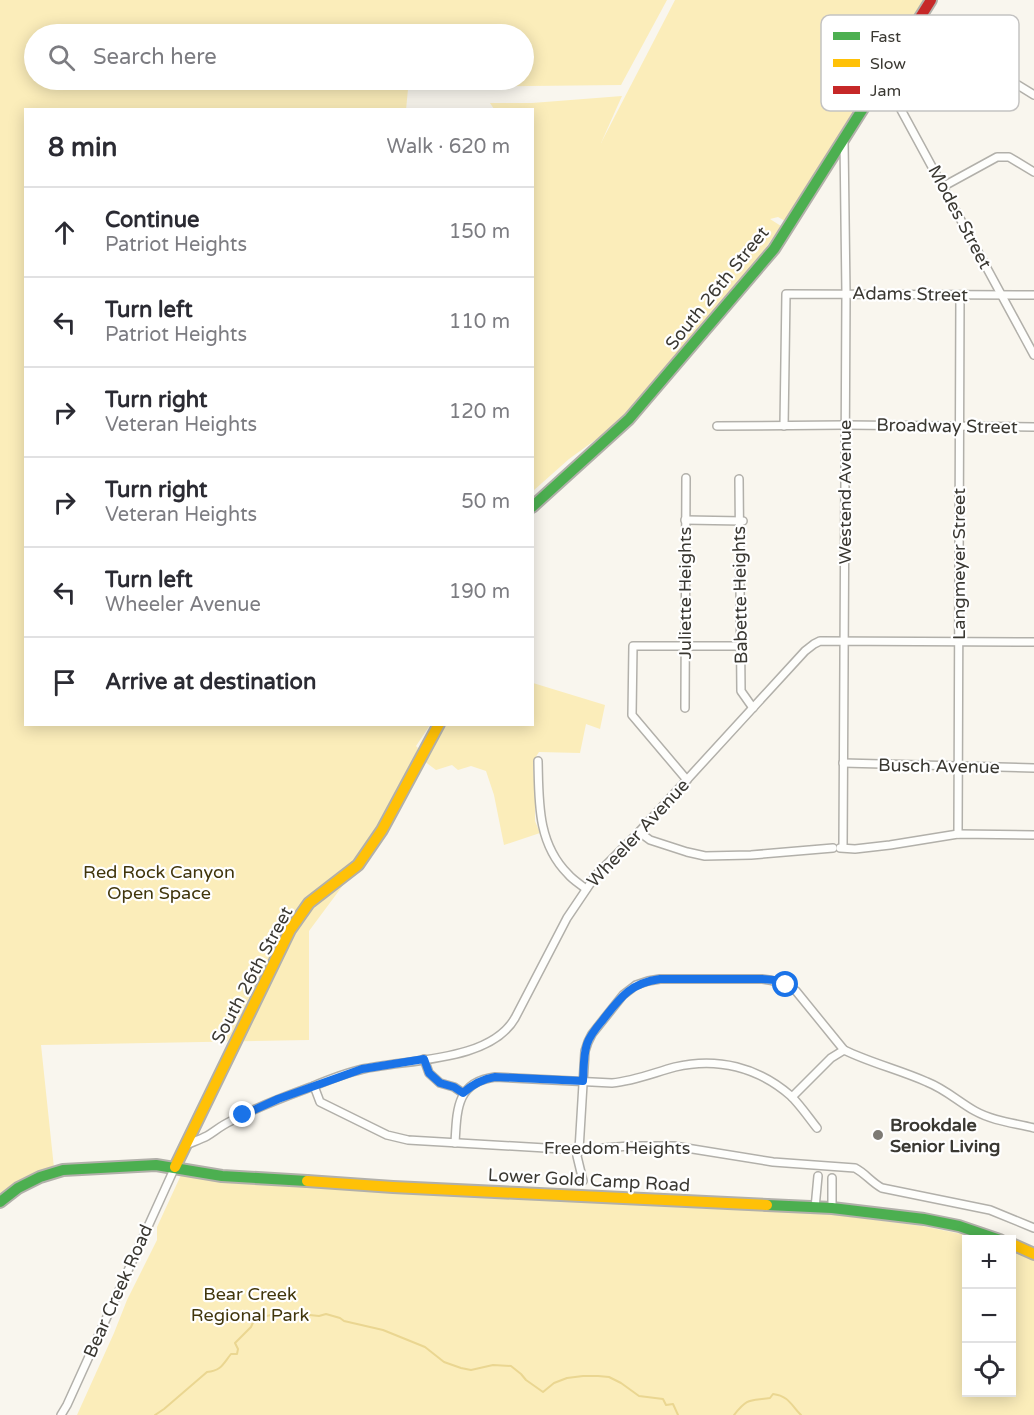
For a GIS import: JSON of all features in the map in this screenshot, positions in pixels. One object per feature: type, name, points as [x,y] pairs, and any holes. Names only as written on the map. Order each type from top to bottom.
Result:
[{"type":"street","name":"South 26th Street","points":[[921,15],[931,0]]},
{"type":"street","points":[[1019,86],[1034,95]]},
{"type":"street","name":"South 26th Street","points":[[534,505],[629,419],[774,249],[861,111]]},
{"type":"street","name":"Modes Street","points":[[902,111],[1034,354]]},
{"type":"street","name":"Westend Avenue","points":[[838,848],[843,763],[845,641],[844,137]]},
{"type":"street","points":[[944,186],[997,157],[1013,159],[1034,172]]},
{"type":"street","name":"Adams Street","points":[[784,426],[786,294],[1034,295]]},
{"type":"street","name":"Langmeyer Street","points":[[958,834],[960,295]]},
{"type":"street","name":"Broadway Street","points":[[717,426],[1034,427]]},
{"type":"street","name":"Juliette Heights","points":[[685,708],[686,478]]},
{"type":"street","name":"Babette Heights","points":[[739,479],[741,691],[753,708]]},
{"type":"street","points":[[686,520],[741,521]]},
{"type":"street","name":"Wheeler Avenue","points":[[183,1147],[278,1099],[362,1069],[467,1051],[504,1034],[510,1027],[567,918],[596,875],[639,832],[813,644],[820,641],[1034,642]]},
{"type":"street","points":[[687,780],[632,715],[633,646],[741,646]]},
{"type":"street","name":"South 26th Street","points":[[175,1167],[290,930],[309,903],[364,858],[382,830],[438,726]]},
{"type":"street","points":[[538,760],[539,808],[542,828],[553,852],[567,873],[586,889]]},
{"type":"street","name":"Busch Avenue","points":[[843,763],[1034,768]]},
{"type":"street","points":[[639,832],[650,840],[705,856],[855,849],[958,834],[1034,835]]},
{"type":"street","points":[[583,1182],[577,1156],[585,1051],[592,1034],[623,995],[636,985],[660,979],[762,979],[780,982],[796,991],[844,1050],[928,1082],[988,1117],[1034,1128]]},
{"type":"street","points":[[792,1097],[831,1058],[844,1050]]},
{"type":"street","points":[[424,1059],[429,1073],[440,1083],[454,1087],[463,1093]]},
{"type":"street","points":[[455,1143],[457,1114],[463,1093],[474,1083],[487,1078],[623,1082],[685,1065],[704,1063],[747,1070],[777,1085],[792,1097],[817,1128]]},
{"type":"street","name":"Freedom Heights","points":[[314,1086],[320,1102],[387,1135],[408,1140],[579,1150],[629,1146],[674,1146],[773,1162],[855,1168],[882,1188],[990,1210],[1034,1228]]},
{"type":"street","points":[[183,1147],[190,1167],[199,1173]]},
{"type":"street","name":"Lower Gold Camp Road","points":[[0,1203],[18,1188],[40,1177],[63,1170],[156,1165],[222,1176],[393,1187],[832,1208],[924,1219],[987,1235]]},
{"type":"street","name":"Bear Creek Road","points":[[61,1415],[175,1167]]},
{"type":"street","points":[[815,1208],[817,1180],[832,1181],[832,1208]]},
{"type":"street","points":[[1016,1246],[1034,1254]]},
{"type":"green space","name":"Red Rock Canyon Open Space","points":[[0,0],[667,0],[621,85],[534,86],[534,24],[24,24],[24,90],[408,90],[406,108],[24,108],[24,726],[429,726],[416,746],[418,748],[393,809],[358,865],[309,931],[309,1040],[41,1045],[54,1168],[0,1196]]},
{"type":"green space","points":[[675,0],[925,0],[915,15],[821,15],[821,111],[855,111],[785,221],[778,217],[770,219],[781,226],[751,269],[609,430],[569,459],[534,490],[534,108],[493,108],[490,103],[532,103],[622,96],[601,143]]},
{"type":"green space","points":[[534,683],[605,705],[600,729],[586,724],[580,753],[539,752],[533,761],[535,821],[540,833],[504,845],[494,795],[486,771],[471,766],[458,770],[452,765],[436,770],[424,761],[445,726],[534,726]]},
{"type":"green space","name":"Bear Creek Regional Park","points":[[181,1175],[221,1181],[411,1193],[829,1214],[922,1226],[966,1235],[962,1235],[962,1397],[1016,1397],[1016,1252],[1034,1260],[1034,1415],[77,1415],[127,1300],[157,1240],[157,1227]]},
{"type":"waterway","points":[[155,1415],[207,1372],[219,1369],[231,1354],[237,1354],[238,1349],[235,1343],[251,1327],[255,1318],[277,1314],[319,1316],[326,1314],[344,1321],[383,1330],[425,1347],[444,1362],[461,1368],[471,1370],[493,1365],[511,1366],[543,1392],[554,1383],[567,1378],[609,1377],[639,1396],[663,1399],[666,1405],[673,1404],[678,1415]]},
{"type":"waterway","points":[[734,1415],[746,1403],[770,1398],[773,1394],[786,1399],[801,1415]]},
{"type":"traffic: fast","points":[[534,505],[629,419],[774,249],[861,111]]},
{"type":"traffic: fast","points":[[0,1202],[18,1188],[40,1177],[63,1170],[156,1165],[222,1176],[307,1181]]},
{"type":"traffic: fast","points":[[767,1205],[832,1208],[924,1219],[959,1226],[985,1235]]},
{"type":"traffic: slow","points":[[175,1167],[290,930],[309,903],[358,865],[382,830],[438,726]]},
{"type":"traffic: slow","points":[[307,1181],[767,1205]]},
{"type":"traffic: slow","points":[[1016,1246],[1034,1254]]},
{"type":"traffic: jam","points":[[922,15],[931,0]]},
{"type":"place","name":"Brookdale Senior Living","points":[[878,1135]]},
{"type":"route","points":[[243,1115],[278,1099],[362,1069],[424,1059],[429,1073],[440,1083],[454,1087],[463,1093],[474,1083],[495,1077],[583,1081],[585,1051],[592,1034],[617,1001],[636,985],[660,979],[762,979],[774,980],[786,985]]}]
